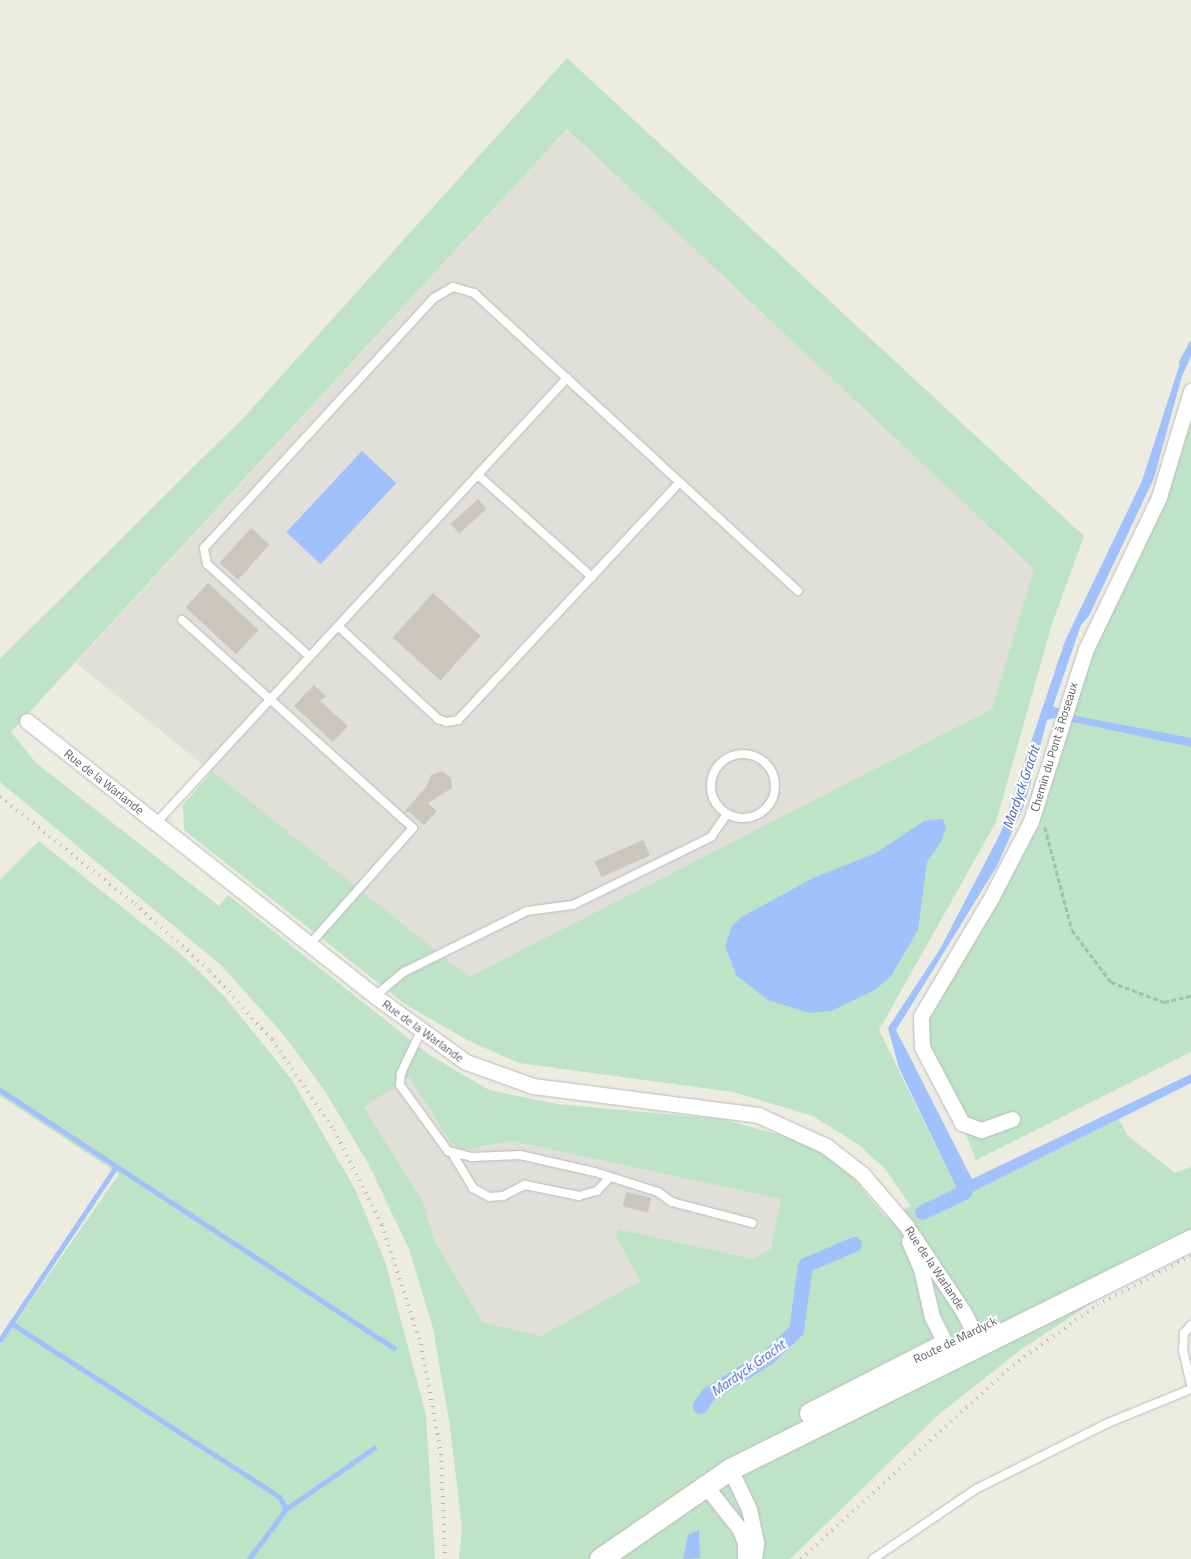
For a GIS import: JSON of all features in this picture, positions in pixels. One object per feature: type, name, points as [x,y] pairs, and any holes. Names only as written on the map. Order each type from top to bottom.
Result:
[{"type":"main road","name":"Route de Mardyck","points":[[600,1559],[817,1408],[949,1351],[1191,1231]]},
{"type":"main road","name":"Route de Mardyck","points":[[977,1337],[1191,1240]]},
{"type":"street","name":"Chemin du Pont à Roseaux","points":[[1012,1119],[981,1130],[962,1123],[922,1047],[919,1029],[929,1001],[1014,857],[1038,801],[1066,708],[1097,624],[1159,497],[1191,391]]},
{"type":"street","name":"Rue de la Warlande","points":[[28,721],[421,1032],[466,1062],[519,1083],[725,1109],[776,1121],[844,1158],[882,1197],[917,1239],[977,1337]]},
{"type":"street","name":"Rue de la Warlande","points":[[882,1197],[919,1262],[932,1317],[949,1351]]},
{"type":"street","points":[[730,1469],[749,1509],[756,1543],[754,1559]]},
{"type":"street","points":[[705,1485],[739,1528],[745,1542],[745,1559]]},
{"type":"lane","points":[[309,656],[207,564],[204,548],[446,289],[459,286],[474,292],[798,590]]},
{"type":"lane","points":[[156,823],[567,378]]},
{"type":"lane","points":[[478,475],[592,577]]},
{"type":"lane","points":[[338,626],[438,719],[452,722],[470,711],[680,482]]},
{"type":"lane","points":[[182,620],[413,828],[310,944]]},
{"type":"lane","points":[[740,754],[760,759],[773,775],[772,801],[752,817],[727,814],[712,793],[717,767],[740,754]]},
{"type":"lane","points":[[375,996],[404,972],[528,911],[573,905],[715,836],[727,814]]},
{"type":"lane","points":[[421,1032],[401,1073],[400,1085],[440,1144],[452,1153],[473,1188],[489,1197],[503,1196],[525,1186],[579,1196],[597,1191],[609,1178]]},
{"type":"lane","points":[[452,1153],[472,1157],[520,1155],[658,1192],[672,1202],[752,1223]]},
{"type":"lane","points":[[1191,1325],[1184,1333],[1183,1350],[1191,1384]]},
{"type":"lane","points":[[873,1559],[976,1489],[1108,1423],[1191,1389]]},
{"type":"path","points":[[1038,801],[1072,930],[1086,952],[1112,982],[1134,994],[1164,1002],[1191,996]]},
{"type":"shaded area","points":[[567,129],[1034,569],[992,709],[469,977],[76,663]]},
{"type":"shaded area","points":[[409,1076],[452,1144],[483,1147],[510,1141],[782,1199],[771,1249],[753,1259],[618,1229],[616,1235],[641,1281],[541,1336],[482,1322],[434,1239],[423,1202],[364,1106]]},
{"type":"green space","points":[[567,58],[1084,536],[1052,624],[996,822],[879,1030],[957,1189],[933,1199],[943,1196],[949,1204],[1119,1119],[1127,1135],[1175,1173],[1191,1167],[1191,1252],[1107,1293],[1023,1348],[939,1414],[790,1559],[459,1559],[462,1529],[450,1427],[433,1328],[409,1249],[369,1165],[325,1091],[283,1034],[221,965],[0,782],[0,659],[248,413]],"holes":[[[567,129],[1034,569],[992,709],[469,977],[212,771],[183,805],[184,830],[405,1004],[469,1041],[519,1063],[733,1092],[813,1116],[859,1145],[885,1169],[911,1206],[886,1218],[851,1175],[806,1142],[721,1119],[557,1104],[489,1090],[428,1054],[228,895],[219,906],[36,763],[11,732]],[[409,1077],[452,1144],[463,1150],[511,1141],[781,1199],[771,1249],[753,1259],[618,1229],[616,1235],[640,1281],[541,1336],[482,1322],[434,1239],[423,1202],[364,1107]]]},
{"type":"green space","points":[[1191,408],[1191,1052],[976,1160],[928,1040],[926,1019],[1047,798],[1075,697],[1103,621]]},
{"type":"green space","points":[[39,841],[182,955],[224,996],[292,1080],[356,1191],[386,1264],[426,1415],[435,1559],[0,1559],[0,1345],[119,1174],[0,1096],[0,880]]},
{"type":"water","points":[[1191,343],[1191,356],[1182,376],[1154,478],[1089,616],[1081,625],[1053,706],[1071,715],[1191,738],[1191,747],[1054,718],[1047,720],[1025,803],[997,866],[896,1030],[972,1179],[1191,1074],[1191,1083],[949,1204],[943,1196],[957,1189],[899,1068],[888,1028],[940,949],[1001,832],[1065,641],[1142,481],[1182,357]]},
{"type":"water","points":[[362,451],[396,483],[321,564],[286,532]]},
{"type":"water","points":[[943,819],[946,828],[942,840],[927,862],[918,930],[891,976],[875,990],[831,1011],[810,1013],[768,1000],[737,976],[725,947],[732,926],[740,918],[813,878],[876,853],[924,821]]},
{"type":"water","points":[[699,1530],[700,1558],[683,1559],[688,1535]]},
{"type":"building","points":[[478,499],[487,509],[459,533],[451,524]]},
{"type":"building","points":[[251,528],[270,545],[238,580],[220,563]]},
{"type":"building","points":[[208,583],[258,630],[236,654],[185,607]]},
{"type":"building","points":[[433,593],[481,636],[440,680],[393,638]]},
{"type":"building","points":[[314,685],[326,696],[320,701],[348,726],[333,742],[294,706]]},
{"type":"building","points":[[442,771],[451,778],[452,788],[428,803],[437,811],[424,825],[409,812],[404,812],[426,787],[431,775]]},
{"type":"building","points":[[643,840],[650,856],[601,877],[595,862]]},
{"type":"building","points":[[626,1192],[651,1198],[648,1212],[623,1207]]},
{"type":"waterway","name":"Mardyck Gracht","points":[[1181,362],[1191,343]]},
{"type":"waterway","points":[[0,1090],[394,1348]]},
{"type":"waterway","points":[[0,1340],[115,1168]]},
{"type":"waterway","name":"Mardyck Gracht","points":[[922,1212],[964,1192]]},
{"type":"waterway","name":"Mardyck Gracht","points":[[700,1406],[708,1394],[768,1357],[796,1330],[805,1265],[854,1244]]},
{"type":"waterway","points":[[11,1323],[280,1497],[286,1509]]},
{"type":"waterway","points":[[249,1559],[286,1509],[374,1448]]},
{"type":"railway","points":[[0,797],[135,904],[210,971],[272,1040],[334,1130],[382,1225],[421,1344],[441,1454],[445,1559]]},
{"type":"railway","points":[[801,1559],[1013,1365],[1097,1305],[1191,1256]]}]
